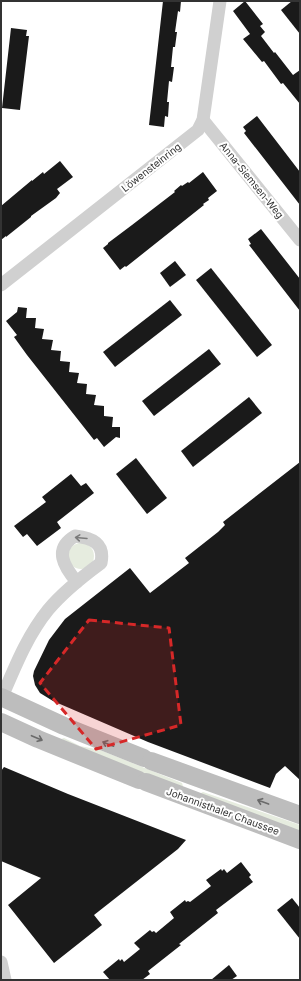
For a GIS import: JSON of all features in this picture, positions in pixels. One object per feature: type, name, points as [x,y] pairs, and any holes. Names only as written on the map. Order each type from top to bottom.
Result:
[{"type":"main road","points":[[1,697],[64,726],[148,760],[300,815]]},
{"type":"main road","name":"Johannisthaler Chaussee","points":[[1,722],[38,739],[143,781],[300,840]]},
{"type":"street","name":"Löwensteinring","points":[[1,285],[198,130],[203,120],[220,1]]},
{"type":"street","name":"Anna-Siemsen-Weg","points":[[203,120],[298,235]]},
{"type":"street","points":[[1,697],[33,631],[49,609],[77,582],[101,563],[102,557],[99,546],[92,539],[75,536],[70,539],[64,548],[62,555],[66,569],[77,582]]},
{"type":"street","points":[[1,962],[5,980]]},
{"type":"highlighted area","points":[[89,620],[169,628],[181,725],[96,749],[40,683]]},
{"type":"shaded area","points":[[81,543],[90,547],[94,556],[90,565],[81,569],[72,565],[68,556],[72,547]]},
{"type":"shaded area","points":[[64,738],[80,746],[100,750],[182,783],[183,786],[179,788],[61,739]]},
{"type":"shaded area","points":[[203,792],[300,825],[300,834],[199,794]]},
{"type":"building","points":[[163,1],[181,1],[175,32],[177,32],[175,47],[173,47],[171,67],[174,67],[172,82],[169,81],[167,102],[169,102],[168,117],[165,116],[164,127],[149,125]]},
{"type":"building","points":[[245,1],[263,24],[260,26],[265,32],[261,36],[274,53],[275,52],[293,75],[300,70],[300,104],[283,83],[281,84],[264,61],[262,62],[243,39],[250,34],[233,11]]},
{"type":"building","points":[[292,1],[300,1],[300,34],[281,10]]},
{"type":"building","points":[[11,28],[27,30],[26,36],[29,36],[20,110],[2,108]]},
{"type":"building","points":[[257,116],[300,172],[300,205],[244,133],[246,131],[243,127]]},
{"type":"building","points":[[60,161],[73,177],[57,189],[60,193],[56,198],[1,240],[1,206],[32,180],[43,172],[44,174]]},
{"type":"building","points":[[203,172],[217,191],[208,198],[209,200],[203,204],[204,205],[126,267],[125,266],[120,270],[103,248],[175,192],[174,191],[181,185],[182,186],[188,182],[189,183]]},
{"type":"building","points":[[261,229],[300,279],[300,311],[249,245],[251,244],[248,239]]},
{"type":"building","points":[[175,261],[186,275],[170,287],[160,273]]},
{"type":"building","points":[[211,268],[272,345],[257,357],[196,280]]},
{"type":"building","points":[[170,300],[182,315],[115,367],[103,352]]},
{"type":"building","points":[[18,307],[27,308],[26,318],[36,318],[35,328],[44,329],[42,339],[53,340],[51,350],[61,351],[60,361],[70,362],[69,372],[79,373],[77,383],[87,384],[86,394],[96,395],[94,405],[104,406],[104,416],[113,417],[112,427],[120,427],[120,438],[116,437],[104,447],[97,438],[94,440],[27,355],[14,337],[17,335],[6,321],[17,312]]},
{"type":"building","points":[[209,349],[221,364],[154,416],[142,401]]},
{"type":"building","points":[[249,397],[262,413],[193,467],[181,451]]},
{"type":"building","points":[[136,458],[167,498],[147,514],[116,474]]},
{"type":"building","points":[[300,462],[300,780],[285,766],[276,774],[270,788],[148,742],[53,701],[40,693],[35,685],[33,676],[34,671],[49,640],[65,619],[130,568],[150,593],[189,563],[185,558],[218,532],[225,525],[223,522]]},
{"type":"building","points":[[71,474],[81,486],[86,483],[94,493],[57,522],[61,528],[37,546],[27,534],[23,537],[14,526],[46,502],[42,497]]},
{"type":"building","points":[[4,767],[68,794],[186,840],[178,849],[94,915],[102,925],[54,963],[8,905],[41,878],[1,861],[1,771]]},
{"type":"building","points":[[241,862],[251,875],[249,877],[253,882],[216,910],[218,913],[148,971],[150,974],[142,980],[110,980],[103,972],[119,959],[120,961],[122,959],[124,962],[140,949],[134,943],[150,930],[156,933],[174,918],[170,912],[185,900],[186,902],[190,902],[211,886],[206,880],[221,869],[222,871],[224,869],[227,873]]},
{"type":"building","points":[[292,898],[300,908],[300,939],[277,910]]},
{"type":"building","points":[[229,965],[237,976],[231,980],[211,980]]}]
